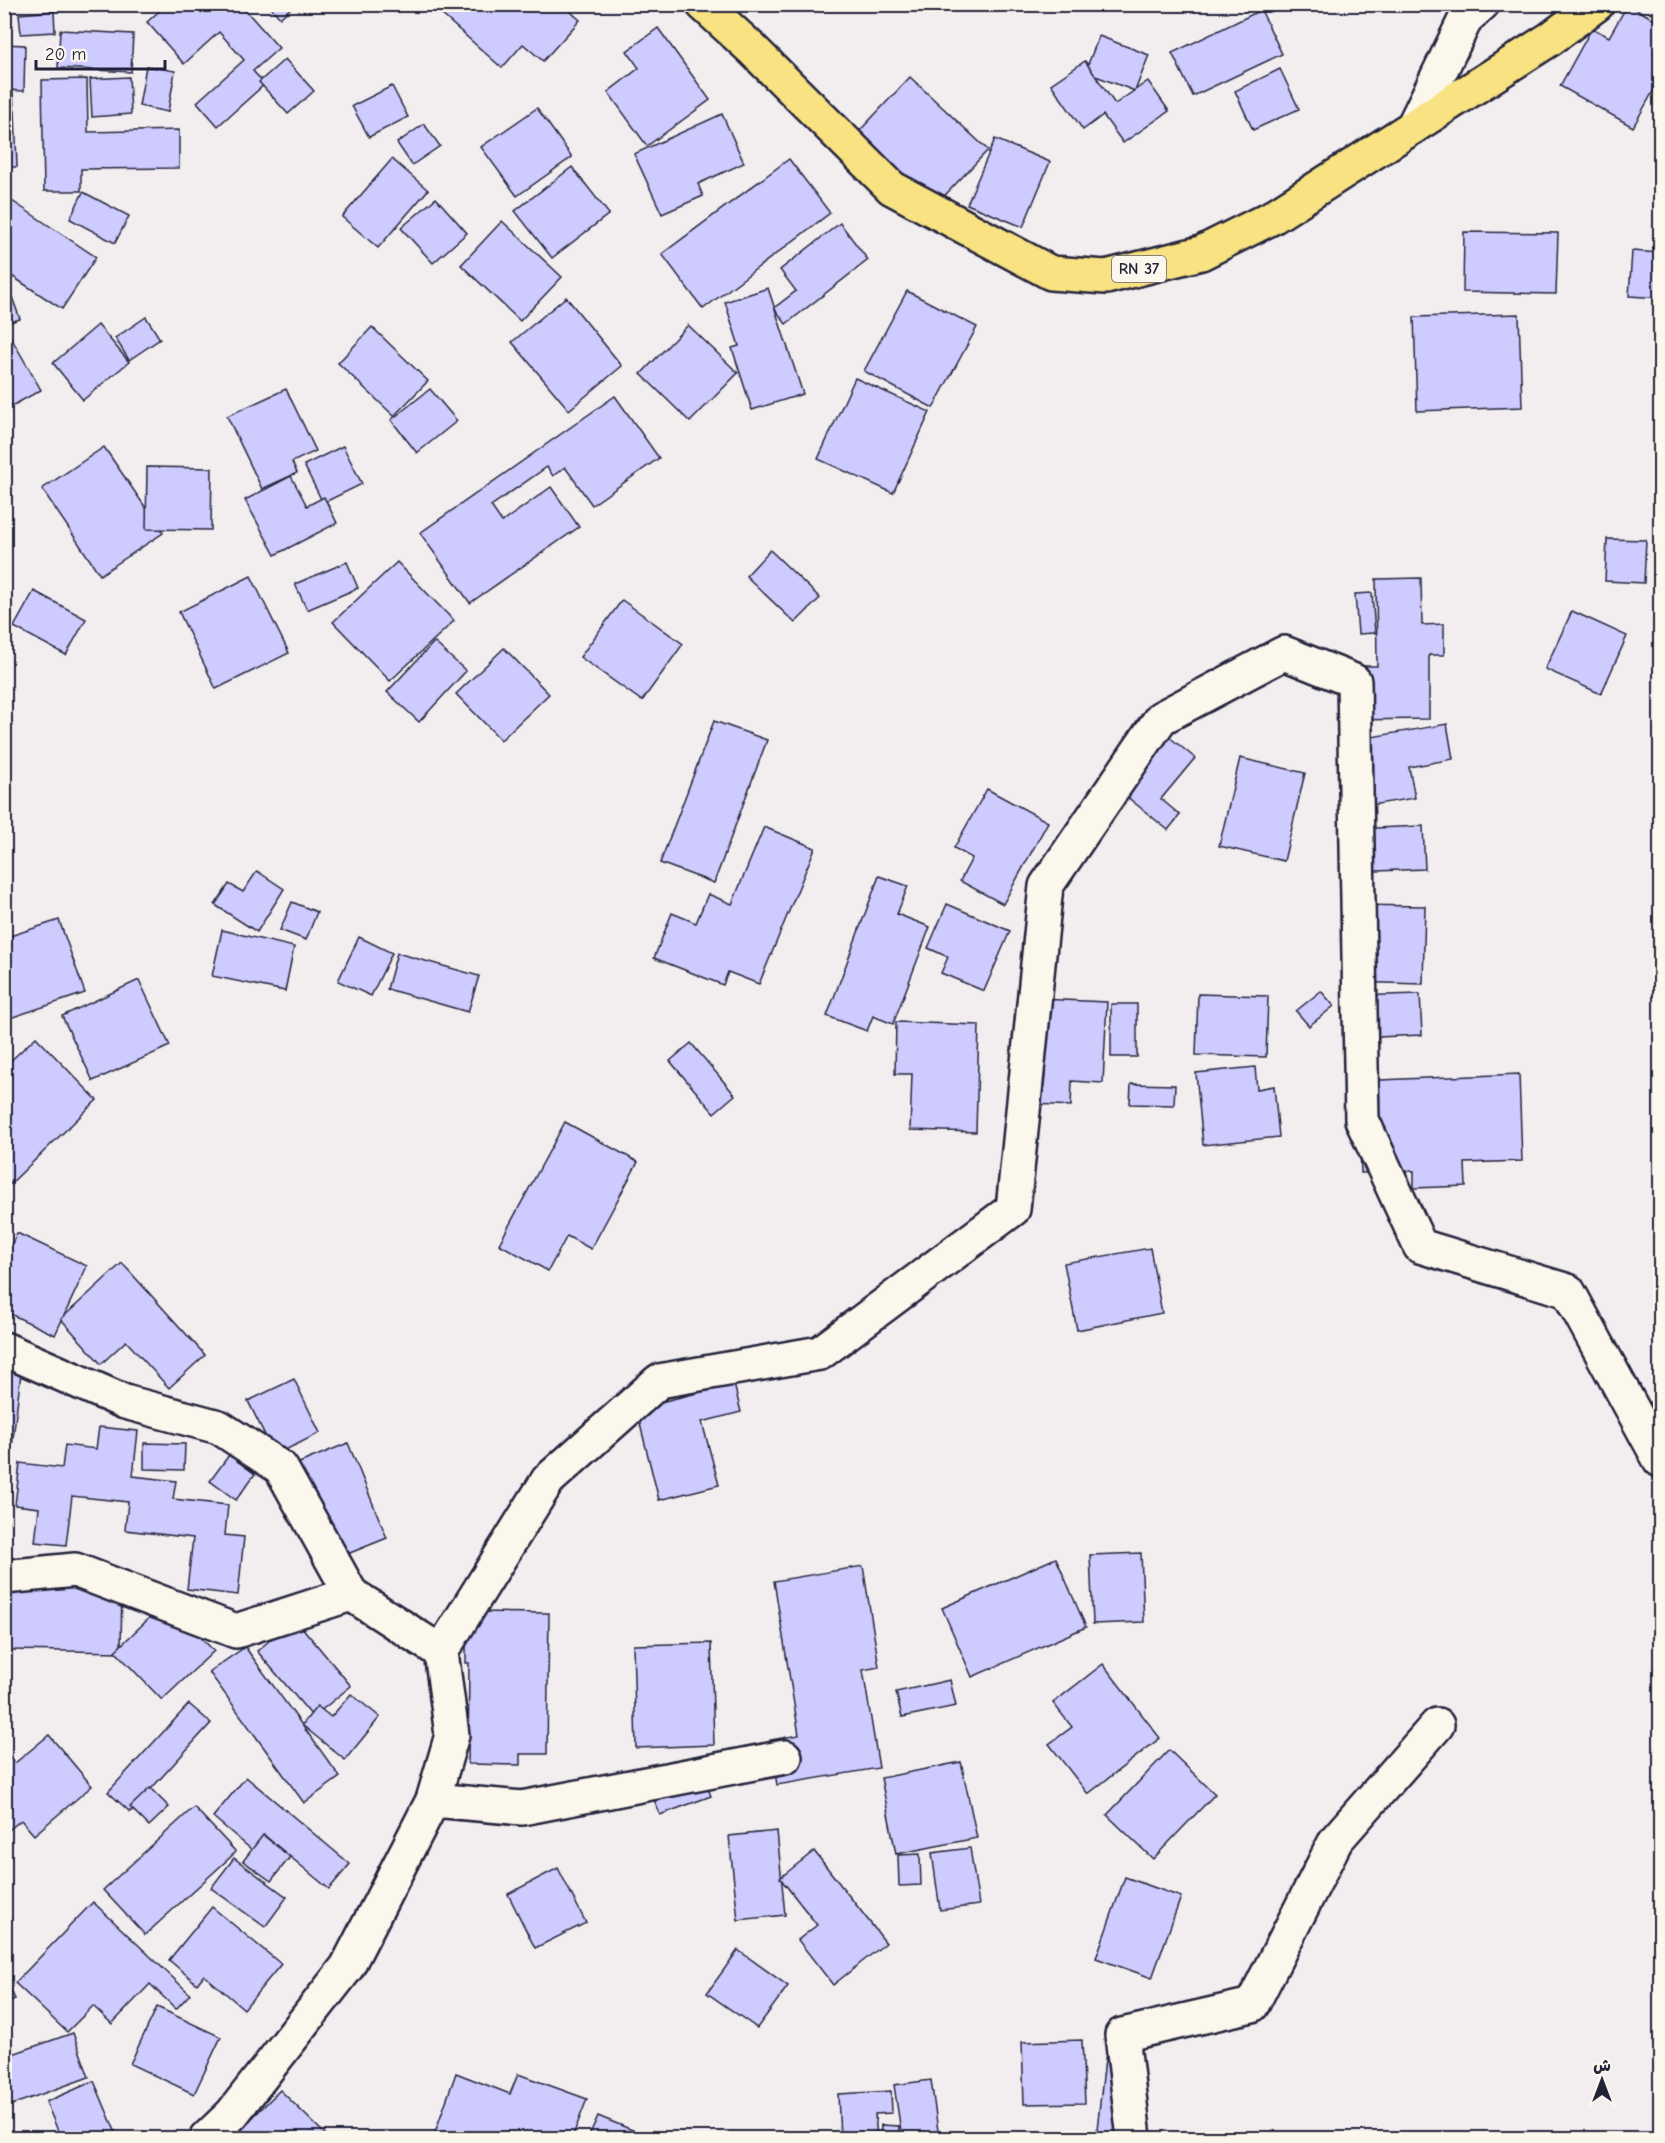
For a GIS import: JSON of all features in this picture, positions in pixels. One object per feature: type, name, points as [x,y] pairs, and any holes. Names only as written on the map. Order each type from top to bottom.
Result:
[{"type":"main road","name":"RN 37","points":[[704,4],[892,188],[1052,273],[1106,277],[1201,253],[1270,218],[1550,39],[1597,4]]},
{"type":"street","points":[[1413,127],[1466,18],[1482,4]]},
{"type":"street","points":[[207,2139],[232,2114],[347,1967],[433,1800],[452,1735],[441,1652],[548,1480],[659,1381],[820,1353],[1013,1209],[1046,886],[1161,718],[1284,653],[1354,681],[1362,1119],[1420,1246],[1568,1292],[1660,1460]]},
{"type":"street","points":[[4,1349],[125,1402],[219,1427],[281,1468],[351,1594],[441,1652]]},
{"type":"street","points":[[4,1577],[75,1570],[236,1631],[351,1594]]},
{"type":"street","points":[[1134,2139],[1122,2035],[1252,2005],[1336,1840],[1437,1725]]},
{"type":"street","points":[[433,1800],[522,1808],[785,1757]]},
{"type":"building","points":[[167,4],[240,4],[279,48],[253,71],[265,84],[218,126],[197,102],[244,60],[219,32],[184,64],[147,22]]},
{"type":"building","points":[[268,4],[295,4],[280,18]]},
{"type":"building","points":[[430,4],[562,4],[580,20],[543,61],[523,44],[502,68]]},
{"type":"building","points":[[1628,4],[1660,23],[1660,79],[1633,127],[1560,86],[1592,28],[1609,37]]},
{"type":"building","points":[[1261,10],[1282,54],[1193,96],[1172,53]]},
{"type":"building","points":[[54,11],[55,32],[21,34],[19,14]]},
{"type":"building","points":[[658,28],[710,100],[647,146],[608,92],[639,68],[627,51]]},
{"type":"building","points":[[60,30],[133,34],[131,72],[58,68]]},
{"type":"building","points":[[1099,36],[1149,55],[1135,91],[1085,72]]},
{"type":"building","points":[[4,44],[25,45],[24,91],[4,90]]},
{"type":"building","points":[[285,59],[314,91],[288,114],[259,82]]},
{"type":"building","points":[[1085,61],[1115,104],[1148,81],[1169,111],[1123,143],[1103,115],[1083,130],[1051,84]]},
{"type":"building","points":[[146,66],[175,71],[168,112],[139,106]]},
{"type":"building","points":[[1280,69],[1299,109],[1253,130],[1235,91]]},
{"type":"building","points":[[129,77],[131,114],[92,117],[90,79]]},
{"type":"building","points":[[910,77],[988,150],[929,212],[852,139]]},
{"type":"building","points":[[87,79],[88,132],[179,130],[179,168],[81,169],[81,191],[44,191],[42,80]]},
{"type":"building","points":[[392,86],[408,117],[369,137],[352,106]]},
{"type":"building","points":[[4,92],[13,92],[14,109],[4,109]]},
{"type":"building","points":[[537,108],[572,157],[517,196],[481,147]]},
{"type":"building","points":[[4,111],[15,111],[17,167],[4,167]]},
{"type":"building","points":[[722,114],[744,163],[698,184],[703,196],[662,214],[634,154]]},
{"type":"building","points":[[424,124],[440,146],[412,165],[397,143]]},
{"type":"building","points":[[995,139],[1050,162],[1023,227],[967,204]]},
{"type":"building","points":[[392,159],[428,190],[378,248],[342,217]]},
{"type":"building","points":[[789,159],[830,213],[703,309],[662,254]]},
{"type":"building","points":[[572,167],[609,214],[552,258],[515,211]]},
{"type":"building","points":[[83,192],[129,216],[115,243],[70,219]]},
{"type":"building","points":[[436,198],[467,233],[433,263],[401,228]]},
{"type":"building","points":[[9,199],[96,257],[62,309],[4,271],[4,205]]},
{"type":"building","points":[[502,221],[562,277],[520,321],[461,265]]},
{"type":"building","points":[[840,223],[868,260],[786,324],[774,308],[796,291],[780,270]]},
{"type":"building","points":[[1464,232],[1558,233],[1556,294],[1463,292]]},
{"type":"building","points":[[1632,251],[1660,253],[1660,298],[1629,296]]},
{"type":"building","points":[[4,275],[20,319],[4,324]]},
{"type":"building","points":[[768,288],[803,394],[752,410],[732,348],[739,346],[725,302]]},
{"type":"building","points":[[907,291],[977,327],[933,408],[864,371]]},
{"type":"building","points":[[566,297],[622,366],[569,410],[512,342]]},
{"type":"building","points":[[1519,314],[1522,407],[1417,411],[1414,317]]},
{"type":"building","points":[[146,317],[160,339],[129,360],[115,338]]},
{"type":"building","points":[[98,325],[129,362],[83,400],[53,363]]},
{"type":"building","points":[[688,325],[738,373],[690,422],[641,374]]},
{"type":"building","points":[[5,327],[41,390],[12,406],[4,392]]},
{"type":"building","points":[[372,327],[428,381],[394,416],[338,363]]},
{"type":"building","points":[[855,378],[930,412],[893,493],[818,459]]},
{"type":"building","points":[[286,389],[316,451],[292,462],[297,473],[262,489],[227,416]]},
{"type":"building","points":[[430,389],[457,421],[417,453],[391,420]]},
{"type":"building","points":[[615,396],[659,458],[592,505],[565,467],[553,476],[547,467],[491,506],[502,522],[551,487],[579,527],[470,603],[420,533]]},
{"type":"building","points":[[343,446],[362,484],[323,503],[304,465]]},
{"type":"building","points":[[104,447],[163,533],[100,575],[42,489]]},
{"type":"building","points":[[147,467],[212,468],[211,530],[146,529]]},
{"type":"building","points":[[291,476],[307,506],[324,497],[337,523],[275,555],[245,500]]},
{"type":"building","points":[[1607,539],[1646,540],[1644,583],[1605,581]]},
{"type":"building","points":[[770,550],[820,598],[795,623],[746,576]]},
{"type":"building","points":[[347,562],[358,588],[307,610],[295,584]]},
{"type":"building","points":[[397,562],[454,621],[390,681],[333,622]]},
{"type":"building","points":[[251,576],[289,653],[216,689],[179,612]]},
{"type":"building","points":[[1421,578],[1422,625],[1444,624],[1444,655],[1429,655],[1429,719],[1347,720],[1346,666],[1377,666],[1376,579]]},
{"type":"building","points":[[34,591],[86,619],[66,655],[14,627]]},
{"type":"building","points":[[1372,593],[1375,633],[1358,634],[1355,594]]},
{"type":"building","points":[[622,600],[683,644],[642,701],[580,657]]},
{"type":"building","points":[[1572,611],[1627,636],[1601,694],[1545,669]]},
{"type":"building","points":[[434,642],[466,671],[419,722],[387,692]]},
{"type":"building","points":[[504,648],[549,694],[501,740],[456,694]]},
{"type":"building","points":[[714,721],[767,740],[714,883],[660,863]]},
{"type":"building","points":[[1151,722],[1195,758],[1161,799],[1180,815],[1168,830],[1105,779]]},
{"type":"building","points":[[1447,724],[1453,759],[1409,767],[1415,798],[1359,807],[1348,741]]},
{"type":"building","points":[[1240,758],[1305,773],[1284,861],[1219,846]]},
{"type":"building","points":[[987,789],[1048,822],[1003,904],[960,881],[972,858],[954,848]]},
{"type":"building","points":[[1423,826],[1425,869],[1353,872],[1351,829]]},
{"type":"building","points":[[764,827],[815,848],[759,984],[728,972],[723,985],[654,958],[672,913],[696,923],[708,894],[732,904]]},
{"type":"building","points":[[257,871],[284,889],[257,932],[215,905],[229,884],[243,892]]},
{"type":"building","points":[[879,876],[908,886],[897,914],[930,927],[893,1024],[873,1016],[867,1031],[827,1016]]},
{"type":"building","points":[[292,902],[317,912],[306,940],[280,930]]},
{"type":"building","points":[[947,904],[1010,931],[984,991],[941,973],[948,957],[928,948]]},
{"type":"building","points":[[1350,905],[1425,906],[1423,984],[1348,982]]},
{"type":"building","points":[[59,920],[85,993],[4,1020],[4,938]]},
{"type":"building","points":[[222,930],[294,947],[285,991],[212,976]]},
{"type":"building","points":[[359,937],[392,953],[371,996],[338,981]]},
{"type":"building","points":[[397,953],[479,976],[468,1012],[387,989]]},
{"type":"building","points":[[139,980],[170,1046],[93,1081],[62,1016]]},
{"type":"building","points":[[1321,991],[1334,1006],[1309,1026],[1296,1011]]},
{"type":"building","points":[[1198,994],[1268,996],[1266,1057],[1196,1055]]},
{"type":"building","points":[[1420,994],[1422,1035],[1355,1038],[1354,996]]},
{"type":"building","points":[[1040,999],[1107,1002],[1103,1083],[1072,1081],[1071,1106],[1036,1104]]},
{"type":"building","points":[[1111,1004],[1137,1004],[1137,1057],[1111,1057]]},
{"type":"building","points":[[896,1022],[979,1025],[976,1132],[910,1130],[912,1074],[895,1074]]},
{"type":"building","points":[[36,1037],[97,1100],[4,1190],[4,1067]]},
{"type":"building","points":[[691,1043],[735,1095],[714,1113],[670,1061]]},
{"type":"building","points":[[1255,1067],[1257,1089],[1274,1086],[1279,1137],[1203,1145],[1196,1073]]},
{"type":"building","points":[[1519,1074],[1522,1161],[1465,1163],[1466,1186],[1414,1188],[1414,1171],[1361,1173],[1357,1081]]},
{"type":"building","points":[[1131,1084],[1175,1085],[1174,1105],[1130,1104]]},
{"type":"building","points":[[565,1122],[638,1162],[591,1249],[567,1236],[548,1271],[499,1244]]},
{"type":"building","points":[[17,1233],[87,1266],[55,1335],[4,1311],[4,1260]]},
{"type":"building","points":[[1150,1248],[1162,1313],[1077,1330],[1064,1263]]},
{"type":"building","points":[[122,1263],[205,1355],[169,1388],[126,1341],[101,1364],[61,1319]]},
{"type":"building","points":[[4,1371],[21,1373],[11,1455],[4,1455]]},
{"type":"building","points":[[294,1379],[320,1433],[275,1455],[248,1401]]},
{"type":"building","points":[[734,1384],[741,1412],[702,1422],[719,1485],[659,1500],[636,1408]]},
{"type":"building","points":[[99,1427],[138,1431],[133,1476],[176,1481],[173,1499],[228,1505],[225,1535],[244,1537],[238,1595],[187,1589],[193,1538],[125,1530],[128,1502],[72,1496],[66,1545],[35,1542],[39,1508],[15,1505],[20,1463],[62,1468],[65,1445],[96,1449]]},
{"type":"building","points":[[144,1443],[185,1444],[184,1470],[144,1469]]},
{"type":"building","points":[[348,1443],[387,1538],[320,1565],[282,1470]]},
{"type":"building","points":[[229,1455],[255,1474],[236,1500],[210,1481]]},
{"type":"building","points":[[8,1520],[10,1550],[4,1551],[4,1521]]},
{"type":"building","points":[[1141,1553],[1144,1622],[1093,1624],[1090,1555]]},
{"type":"building","points":[[1056,1558],[1086,1627],[972,1677],[942,1608]]},
{"type":"building","points":[[863,1566],[879,1667],[863,1670],[879,1768],[777,1785],[770,1740],[799,1735],[774,1581]]},
{"type":"building","points":[[12,1575],[122,1578],[121,1652],[10,1650]]},
{"type":"building","points":[[166,1602],[214,1651],[162,1700],[115,1651]]},
{"type":"building","points":[[466,1612],[549,1613],[547,1754],[520,1754],[520,1765],[468,1764],[469,1663],[466,1663]]},
{"type":"building","points":[[295,1619],[351,1686],[313,1717],[257,1651]]},
{"type":"building","points":[[711,1643],[714,1745],[636,1748],[633,1645]]},
{"type":"building","points":[[245,1647],[340,1777],[304,1803],[209,1672]]},
{"type":"building","points":[[1103,1664],[1160,1738],[1088,1794],[1049,1744],[1072,1727],[1053,1703]]},
{"type":"building","points":[[950,1680],[956,1706],[902,1717],[896,1692]]},
{"type":"building","points":[[351,1694],[380,1717],[345,1760],[302,1725],[317,1706],[331,1717]]},
{"type":"building","points":[[189,1704],[211,1723],[130,1812],[108,1792]]},
{"type":"building","points":[[49,1735],[92,1786],[34,1835],[21,1820],[4,1834],[4,1751],[15,1763]]},
{"type":"building","points":[[1169,1750],[1215,1794],[1153,1859],[1107,1815]]},
{"type":"building","points":[[961,1762],[977,1838],[896,1854],[881,1778]]},
{"type":"building","points":[[700,1768],[711,1796],[660,1815],[649,1786]]},
{"type":"building","points":[[246,1777],[350,1864],[329,1889],[264,1835],[252,1850],[213,1817]]},
{"type":"building","points":[[150,1788],[169,1807],[149,1826],[130,1807]]},
{"type":"building","points":[[194,1807],[236,1852],[145,1935],[103,1890]]},
{"type":"building","points":[[777,1831],[785,1915],[738,1920],[729,1836]]},
{"type":"building","points":[[263,1835],[290,1857],[271,1881],[243,1861]]},
{"type":"building","points":[[970,1848],[979,1905],[940,1910],[932,1853]]},
{"type":"building","points":[[814,1851],[886,1943],[833,1985],[798,1940],[817,1925],[780,1878]]},
{"type":"building","points":[[920,1854],[921,1885],[899,1886],[898,1855]]},
{"type":"building","points":[[234,1858],[287,1897],[265,1927],[211,1888]]},
{"type":"building","points":[[558,1868],[586,1923],[535,1948],[508,1894]]},
{"type":"building","points":[[1125,1877],[1181,1897],[1152,1978],[1096,1958]]},
{"type":"building","points":[[93,1902],[190,1994],[176,2009],[150,1984],[112,2024],[93,2006],[67,2032],[15,1983]]},
{"type":"building","points":[[212,1907],[281,1964],[244,2009],[204,1975],[197,1984],[169,1960]]},
{"type":"building","points":[[738,1950],[788,1986],[757,2028],[707,1993]]},
{"type":"building","points":[[4,1976],[15,1999],[4,2003]]},
{"type":"building","points":[[157,2007],[221,2037],[194,2094],[130,2064]]},
{"type":"building","points":[[73,2033],[89,2077],[6,2107],[4,2057]]},
{"type":"building","points":[[1108,2033],[1129,2138],[1096,2138]]},
{"type":"building","points":[[1082,2040],[1085,2103],[1024,2104],[1022,2042]]},
{"type":"building","points":[[456,2073],[510,2094],[518,2074],[587,2099],[572,2138],[433,2138]]},
{"type":"building","points":[[931,2080],[939,2138],[902,2138],[894,2085]]},
{"type":"building","points":[[94,2081],[118,2138],[61,2138],[46,2102]]},
{"type":"building","points":[[280,2090],[329,2138],[232,2138]]},
{"type":"building","points":[[891,2091],[892,2113],[875,2114],[877,2138],[840,2138],[838,2094]]},
{"type":"building","points":[[598,2116],[652,2138],[588,2138]]},
{"type":"building","points":[[881,2125],[899,2126],[898,2138],[880,2138]]}]
